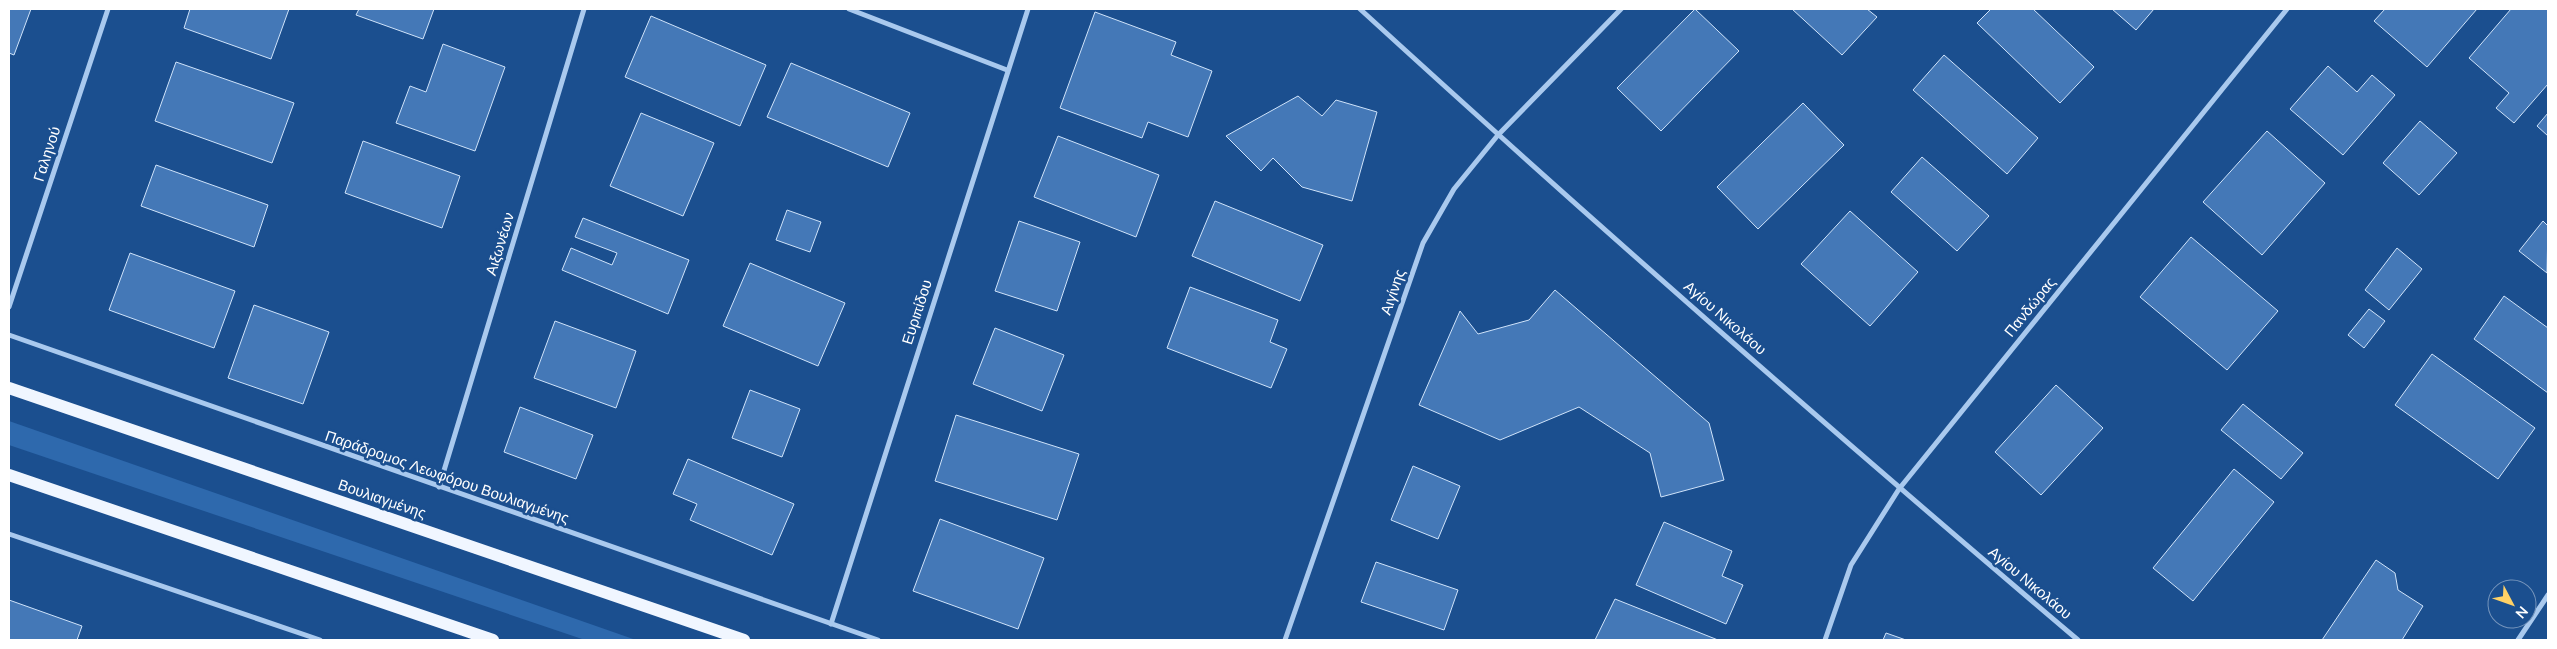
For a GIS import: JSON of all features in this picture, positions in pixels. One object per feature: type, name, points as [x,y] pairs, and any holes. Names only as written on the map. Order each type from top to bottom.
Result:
[{"type":"main road","name":"Βουλιαγμένης","points":[[9,388],[744,640]]},
{"type":"main road","points":[[9,475],[493,640]]},
{"type":"street","name":"Γαληνού","points":[[9,308],[108,9]]},
{"type":"street","name":"Αιξωνέων","points":[[439,487],[584,9]]},
{"type":"street","points":[[849,9],[1006,70]]},
{"type":"street","name":"Ευριπίδου","points":[[831,624],[1006,70],[1028,9]]},
{"type":"street","name":"Αγίου Νικολάου","points":[[1360,9],[1498,135],[1899,489],[2078,640]]},
{"type":"street","name":"Αιγίνης","points":[[1286,640],[1423,242],[1454,189],[1498,135],[1620,9]]},
{"type":"street","name":"Πανδώρας","points":[[1825,640],[1851,565],[1899,489],[2287,9]]},
{"type":"street","name":"Παράδρομος Λεωφόρου Βουλιαγμένης","points":[[9,335],[878,640]]},
{"type":"street","points":[[9,534],[320,640]]},
{"type":"street","points":[[2518,640],[2548,594]]},
{"type":"shaded area","points":[[9,421],[636,640],[585,640],[9,445]]},
{"type":"building","points":[[9,9],[31,9],[14,55],[9,53]]},
{"type":"building","points":[[190,9],[289,9],[271,59],[184,28]]},
{"type":"building","points":[[359,9],[434,9],[423,39],[356,15]]},
{"type":"building","points":[[1695,9],[1739,51],[1661,131],[1617,88]]},
{"type":"building","points":[[1792,9],[1867,9],[1877,17],[1842,55]]},
{"type":"building","points":[[1991,9],[2033,9],[2094,67],[2060,103],[1977,23]]},
{"type":"building","points":[[2112,9],[2154,9],[2136,30]]},
{"type":"building","points":[[2385,9],[2477,9],[2427,67],[2374,21]]},
{"type":"building","points":[[2511,9],[2548,9],[2548,84],[2514,123],[2496,108],[2509,93],[2469,58]]},
{"type":"building","points":[[1095,12],[1176,42],[1171,55],[1212,71],[1188,137],[1148,122],[1142,138],[1060,108]]},
{"type":"building","points":[[651,16],[766,65],[740,126],[625,77]]},
{"type":"building","points":[[443,44],[505,67],[475,151],[396,123],[410,86],[426,92]]},
{"type":"building","points":[[1944,55],[2038,138],[2007,174],[1913,90]]},
{"type":"building","points":[[176,62],[294,103],[272,163],[155,121]]},
{"type":"building","points":[[791,63],[910,113],[888,167],[767,117]]},
{"type":"building","points":[[2328,66],[2357,92],[2372,75],[2395,95],[2343,155],[2290,109]]},
{"type":"building","points":[[1298,96],[1322,116],[1336,100],[1377,112],[1352,201],[1302,187],[1273,158],[1261,171],[1226,136]]},
{"type":"building","points":[[1803,103],[1844,145],[1758,229],[1717,187]]},
{"type":"building","points":[[641,113],[714,143],[683,216],[610,186]]},
{"type":"building","points":[[2548,113],[2548,136],[2537,126]]},
{"type":"building","points":[[2420,121],[2457,153],[2419,195],[2383,163]]},
{"type":"building","points":[[2267,131],[2325,183],[2262,255],[2203,202]]},
{"type":"building","points":[[1058,136],[1159,175],[1136,237],[1034,197]]},
{"type":"building","points":[[363,141],[460,176],[442,228],[345,193]]},
{"type":"building","points":[[1922,157],[1989,216],[1957,251],[1891,192]]},
{"type":"building","points":[[156,165],[268,205],[254,247],[141,206]]},
{"type":"building","points":[[1215,201],[1323,245],[1300,301],[1192,256]]},
{"type":"building","points":[[787,210],[821,222],[810,252],[776,240]]},
{"type":"building","points":[[1850,211],[1918,272],[1870,326],[1801,264]]},
{"type":"building","points":[[583,218],[689,260],[668,314],[562,270],[571,248],[612,265],[617,253],[575,237]]},
{"type":"building","points":[[1019,221],[1080,242],[1057,311],[995,291]]},
{"type":"building","points":[[2543,221],[2548,226],[2547,273],[2519,251]]},
{"type":"building","points":[[2191,237],[2278,311],[2227,370],[2140,297]]},
{"type":"building","points":[[2397,248],[2422,269],[2389,310],[2365,290]]},
{"type":"building","points":[[130,253],[235,291],[214,348],[109,310]]},
{"type":"building","points":[[750,263],[845,303],[818,366],[723,326]]},
{"type":"building","points":[[1190,287],[1278,320],[1270,342],[1287,349],[1271,388],[1167,348]]},
{"type":"building","points":[[1555,290],[1709,423],[1724,480],[1661,497],[1650,453],[1579,407],[1500,440],[1419,405],[1460,311],[1478,334],[1529,320]]},
{"type":"building","points":[[2504,296],[2548,328],[2548,393],[2474,339]]},
{"type":"building","points":[[254,305],[329,332],[303,404],[228,378]]},
{"type":"building","points":[[2369,309],[2385,321],[2364,348],[2348,335]]},
{"type":"building","points":[[555,321],[636,351],[616,408],[534,378]]},
{"type":"building","points":[[995,328],[1064,355],[1042,411],[973,384]]},
{"type":"building","points":[[2432,354],[2535,428],[2498,479],[2395,405]]},
{"type":"building","points":[[2056,385],[2103,428],[2041,495],[1995,452]]},
{"type":"building","points":[[750,390],[800,409],[782,457],[732,438]]},
{"type":"building","points":[[2243,404],[2303,453],[2281,479],[2221,430]]},
{"type":"building","points":[[520,407],[593,435],[576,479],[504,452]]},
{"type":"building","points":[[956,415],[1079,454],[1057,520],[935,481]]},
{"type":"building","points":[[688,459],[794,504],[772,555],[690,520],[697,504],[673,494]]},
{"type":"building","points":[[1413,466],[1460,486],[1438,539],[1391,520]]},
{"type":"building","points":[[2234,469],[2274,502],[2193,601],[2153,568]]},
{"type":"building","points":[[940,519],[1044,558],[1018,629],[913,591]]},
{"type":"building","points":[[1664,522],[1732,551],[1722,576],[1743,585],[1726,624],[1636,585]]},
{"type":"building","points":[[2376,560],[2395,573],[2398,590],[2423,606],[2402,640],[2322,640]]},
{"type":"building","points":[[1376,562],[1458,590],[1444,630],[1361,602]]},
{"type":"building","points":[[1615,599],[1718,640],[1595,640]]},
{"type":"building","points":[[9,600],[82,626],[77,640],[9,640]]},
{"type":"building","points":[[1886,633],[1906,640],[1883,640]]}]
